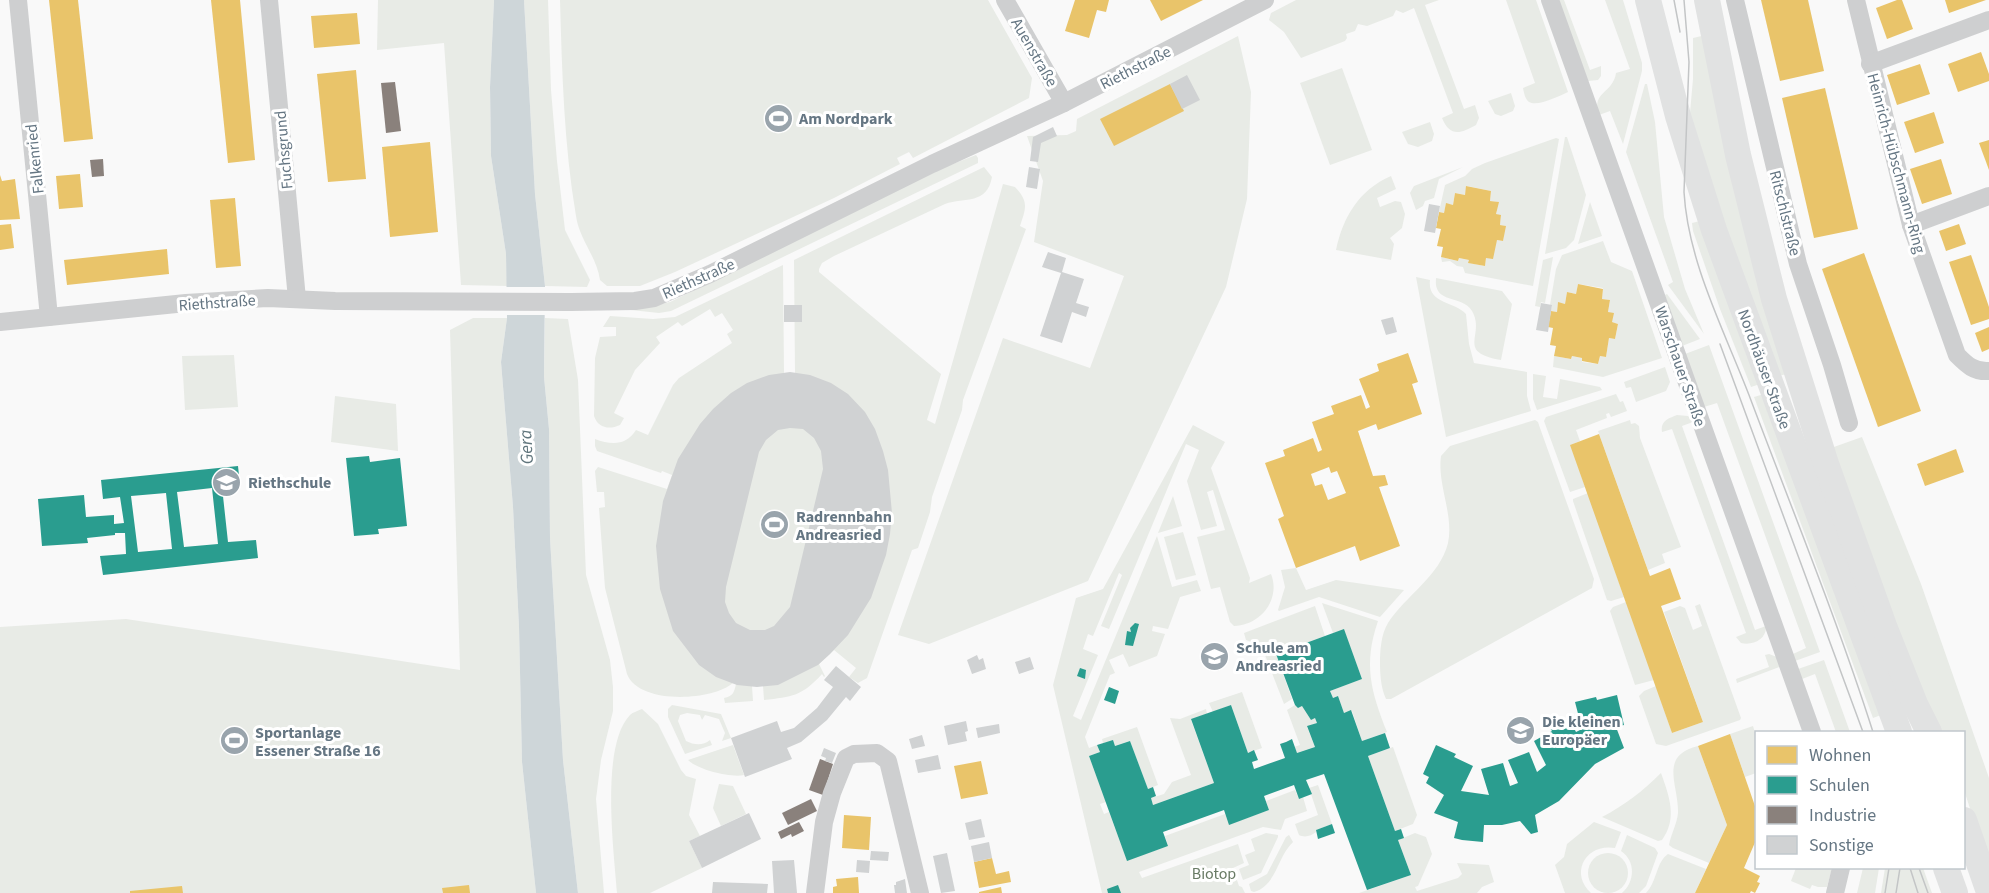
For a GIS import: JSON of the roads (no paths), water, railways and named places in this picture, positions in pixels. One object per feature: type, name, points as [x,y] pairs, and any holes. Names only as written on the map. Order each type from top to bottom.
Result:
[{"type":"main road","name":"Nordhäuser Straße","points":[[1648,0],[1678,116],[1714,230],[1899,731]]},
{"type":"main road","name":"Nordhäuser Straße","points":[[1707,0],[1738,155],[1777,310],[1826,464],[1884,626],[1915,704],[1928,731]]},
{"type":"main road","points":[[1965,823],[1989,892]]},
{"type":"main road","points":[[1947,869],[1955,893]]},
{"type":"street","name":"Falkenried","points":[[18,0],[49,317]]},
{"type":"street","name":"Fuchsgrund","points":[[269,0],[297,299]]},
{"type":"street","name":"Auenstraße","points":[[1005,0],[1064,103]]},
{"type":"street","name":"Riethstraße","points":[[0,322],[186,303],[268,298],[571,302],[634,301],[669,293],[932,164],[1064,103],[1264,0]]},
{"type":"street","name":"Warschauer Straße","points":[[1550,0],[1812,731]]},
{"type":"street","name":"Ritschlstraße","points":[[1735,0],[1798,264],[1849,423]]},
{"type":"street","name":"Heinrich-Hübschmann-Ring","points":[[1856,0],[1911,225],[1957,355],[1968,367],[1989,371]]},
{"type":"street","points":[[1870,64],[1989,20]]},
{"type":"street","points":[[1911,225],[1989,196]]},
{"type":"street","points":[[815,893],[824,822],[832,793],[846,758],[854,754],[877,753],[888,761],[920,893]]},
{"type":"street","points":[[1835,893],[1841,869]]},
{"type":"water","name":"Gera","points":[[494,0],[524,0],[535,194],[545,286],[544,377],[549,429],[550,538],[563,760],[578,893],[536,893],[522,762],[513,507],[501,362],[507,318],[506,254],[491,156],[490,87]]},
{"type":"tram line","points":[[1674,0],[1680,32]]},
{"type":"tram line","points":[[1684,0],[1689,62],[1684,192],[1692,244],[1709,295],[1829,605],[1873,731]]},
{"type":"tram line","points":[[1720,344],[1863,731]]},
{"type":"tram line","points":[[1885,893],[1889,869]]},
{"type":"tram line","points":[[1896,893],[1900,869]]},
{"type":"tram line","points":[[1910,869],[1918,893]]},
{"type":"tram line","points":[[1919,869],[1928,893]]},
{"type":"place","name":"Am Nordpark","points":[[778,118]]},
{"type":"place","name":"Riethschule","points":[[227,482]]},
{"type":"place","name":"Radrennbahn Andreasried","points":[[775,525]]},
{"type":"place","name":"Schule am Andreasried","points":[[1215,656]]},
{"type":"place","name":"Die kleinen Europäer","points":[[1521,730]]},
{"type":"place","name":"Sportanlage Essener Straße 16","points":[[234,741]]},
{"type":"park label","name":"Biotop","points":[[1214,873]]}]
